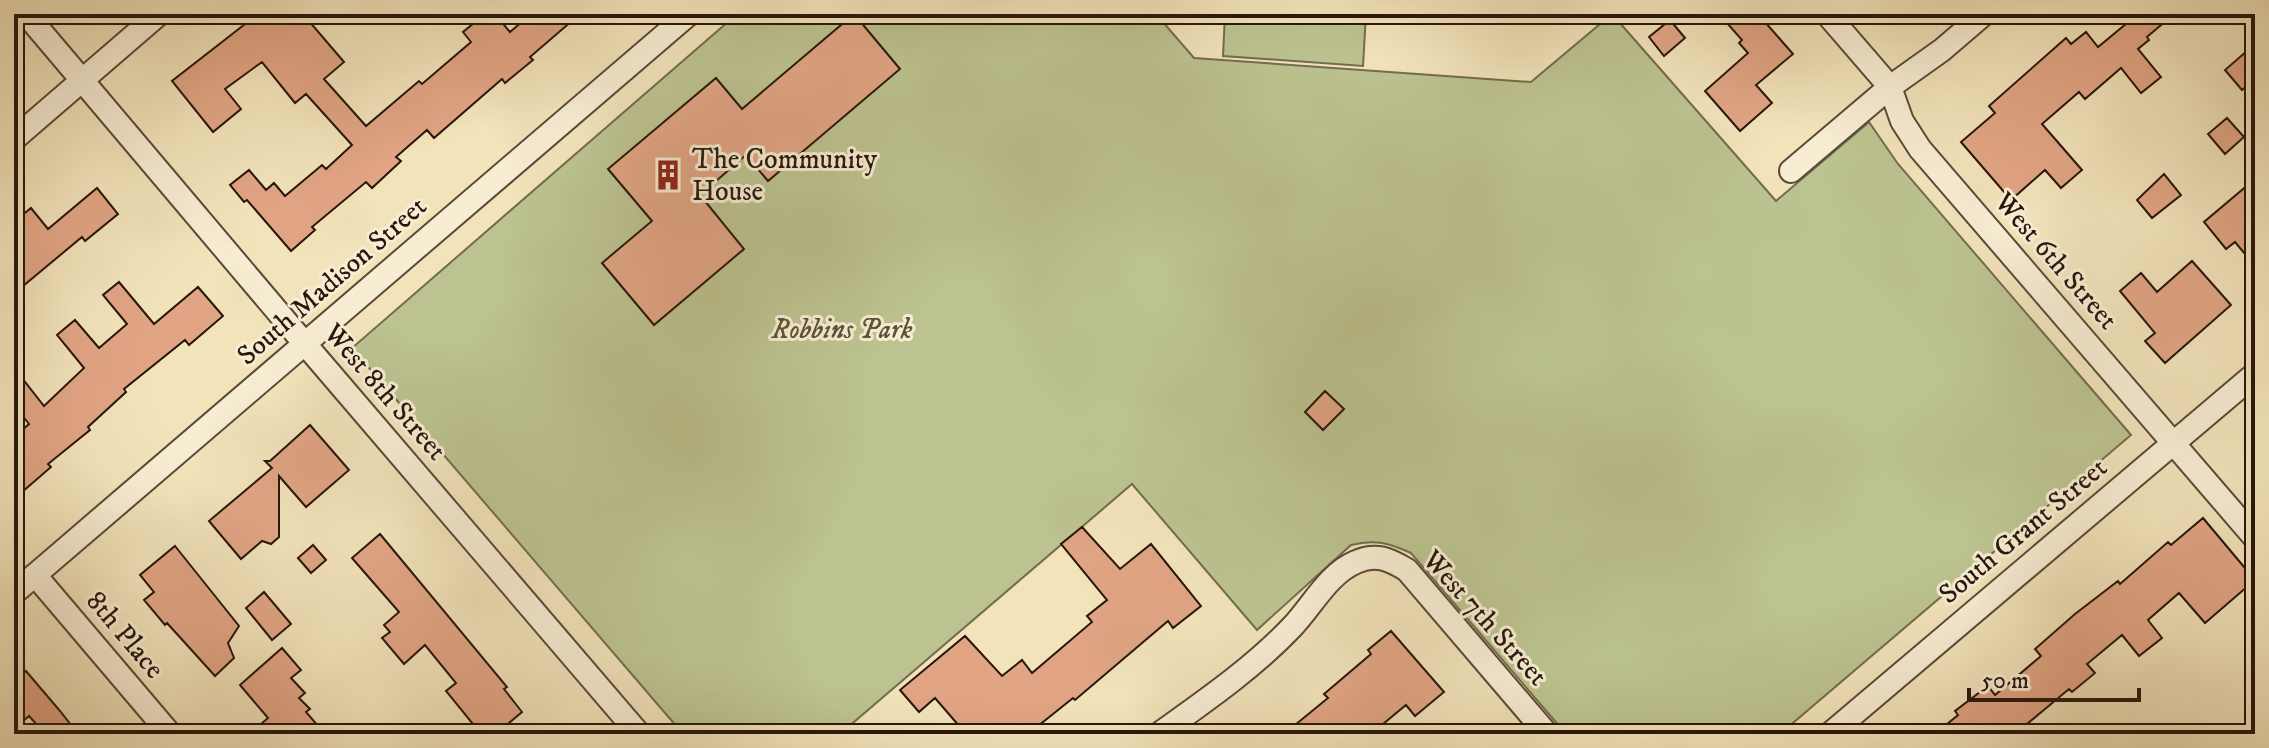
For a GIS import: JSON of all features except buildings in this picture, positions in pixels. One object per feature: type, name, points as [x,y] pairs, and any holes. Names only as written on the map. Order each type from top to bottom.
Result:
[{"type":"street","name":"West 8th Street","points":[[26,14],[639,734]]},
{"type":"street","points":[[14,139],[159,14]]},
{"type":"street","name":"South Madison Street","points":[[14,593],[689,14]]},
{"type":"street","name":"West 6th Street","points":[[1827,14],[1890,87],[1902,121],[1920,149],[2255,538]]},
{"type":"street","points":[[1791,171],[1890,87],[1942,50],[1984,14]]},
{"type":"street","name":"South Grant Street","points":[[1830,734],[2255,374]]},
{"type":"street","name":"West 7th Street","points":[[1159,734],[1251,665],[1292,627],[1335,577],[1352,563],[1370,556],[1387,558],[1407,570],[1547,734]]},
{"type":"street","name":"8th Place","points":[[35,575],[170,734]]},
{"type":"green space","name":"Robbins Park","points":[[737,14],[1156,14],[1194,58],[1531,82],[1612,14],[1776,201],[1869,122],[1898,164],[2131,435],[1780,734],[1566,734],[1411,553],[1382,543],[1351,545],[1257,630],[1132,484],[840,734],[683,734],[352,348]]},
{"type":"green space","points":[[1225,14],[1366,14],[1363,66],[1223,56]]},
{"type":"place","name":"The Community House","points":[[668,175]]}]
